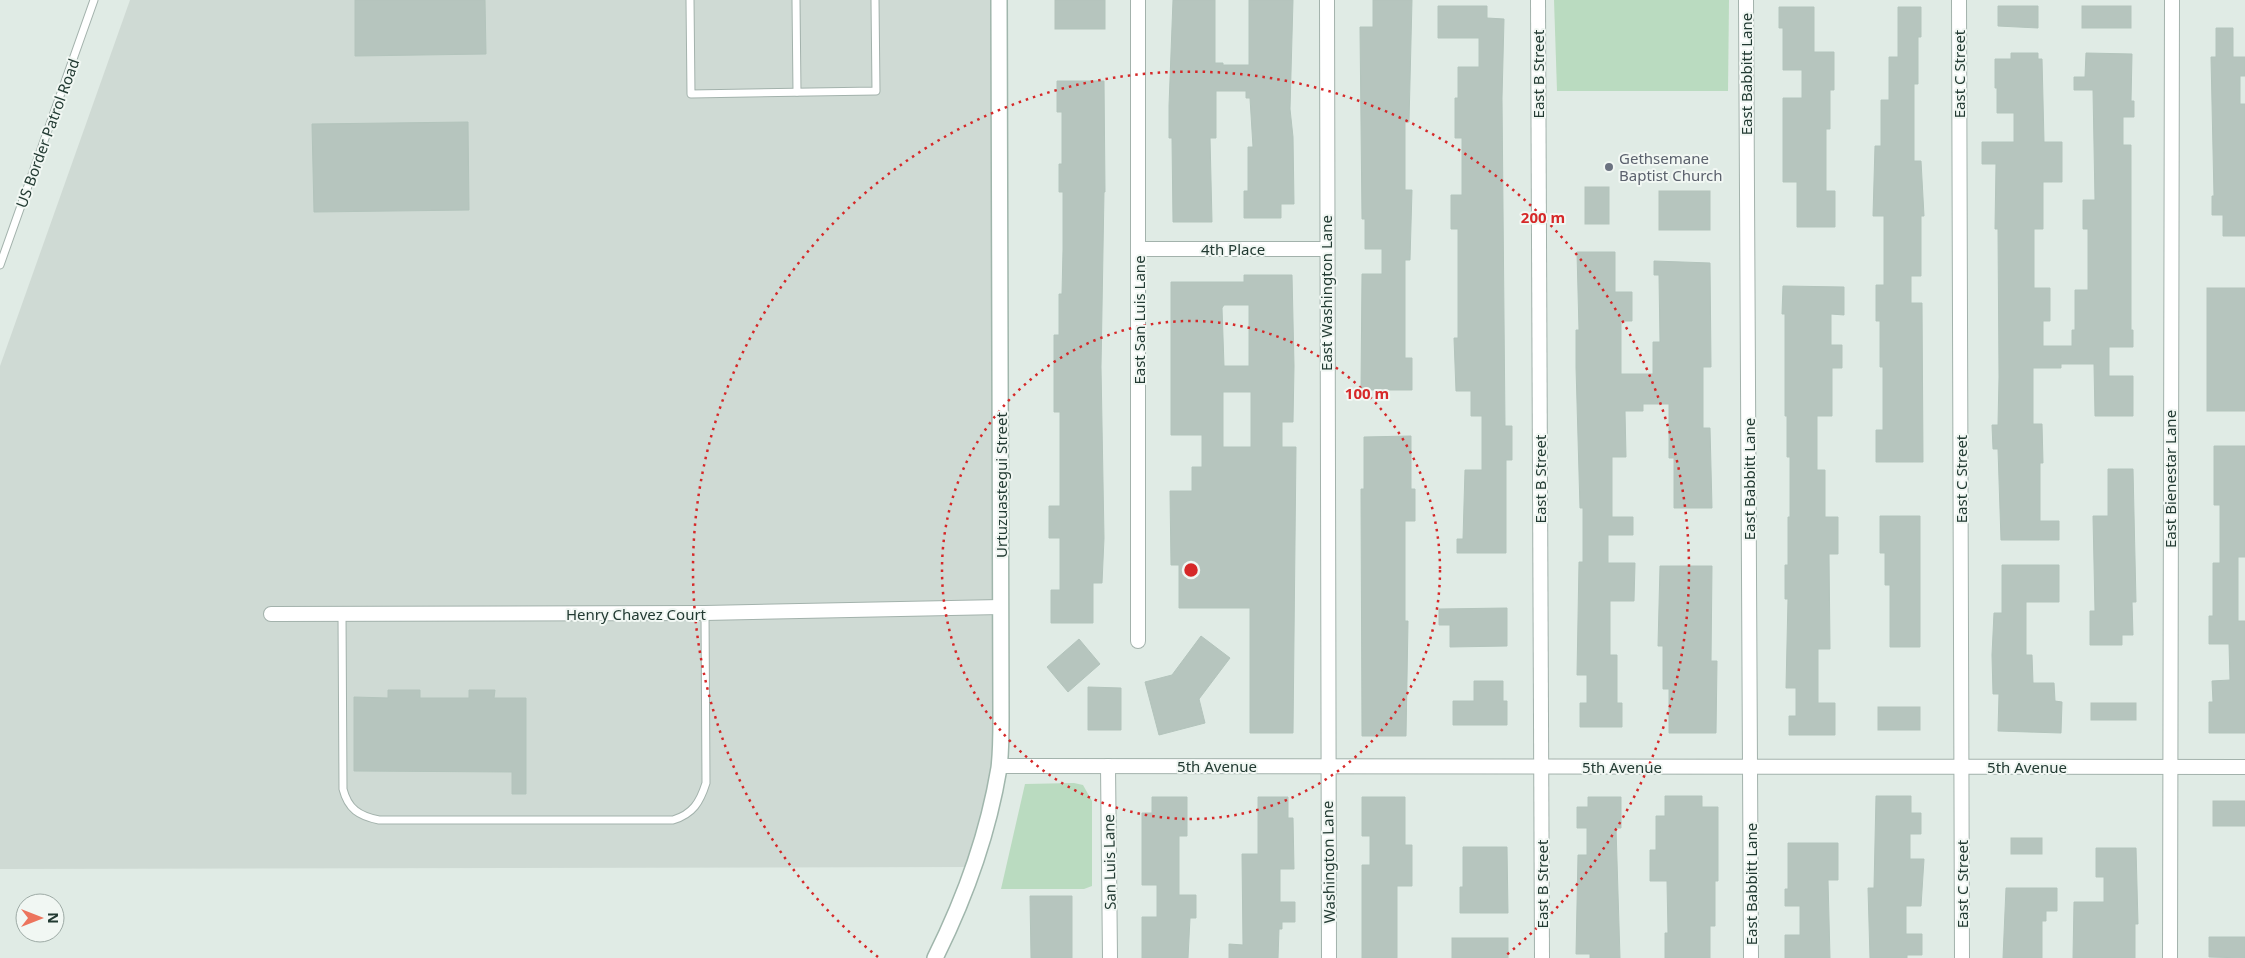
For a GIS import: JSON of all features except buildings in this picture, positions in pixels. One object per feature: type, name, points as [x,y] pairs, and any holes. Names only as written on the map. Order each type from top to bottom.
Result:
[{"type":"main road","name":"Urtuzuastegui Street","points":[[935,958],[974,867],[989,817],[999,766],[1001,607],[999,0]]},
{"type":"street","name":"East San Luis Lane","points":[[1138,0],[1138,641]]},
{"type":"street","name":"East Washington Lane","points":[[1327,0],[1327,767]]},
{"type":"street","name":"East B Street","points":[[1538,0],[1542,958]]},
{"type":"street","name":"East Babbitt Lane","points":[[1746,0],[1751,958]]},
{"type":"street","name":"East C Street","points":[[1959,0],[1962,958]]},
{"type":"street","name":"East Bienestar Lane","points":[[2170,958],[2172,0]]},
{"type":"street","name":"4th Place","points":[[1139,249],[1326,249]]},
{"type":"street","name":"Henry Chavez Court","points":[[271,614],[705,614],[1001,607]]},
{"type":"street","name":"5th Avenue","points":[[999,766],[2245,767]]},
{"type":"street","name":"San Luis Lane","points":[[1108,766],[1110,958]]},
{"type":"street","name":"Washington Lane","points":[[1327,767],[1329,958]]},
{"type":"lane","name":"US Border Patrol Road","points":[[0,265],[94,0]]},
{"type":"lane","points":[[690,0],[692,94],[876,91],[875,0]]},
{"type":"lane","points":[[796,0],[797,92]]},
{"type":"lane","points":[[342,615],[343,789],[346,802],[360,814],[378,820],[673,820],[692,811],[701,798],[706,783],[705,614]]},
{"type":"shaded area","points":[[130,0],[999,0],[1001,718],[973,867],[0,869],[0,366]]},
{"type":"green space","points":[[1554,0],[1729,0],[1728,91],[1557,91]]},
{"type":"green space","points":[[1074,783],[1083,785],[1092,801],[1092,886],[1084,889],[1001,889],[1025,784]]},
{"type":"place","name":"Gethsemane Baptist Church","points":[[1609,167]]}]
